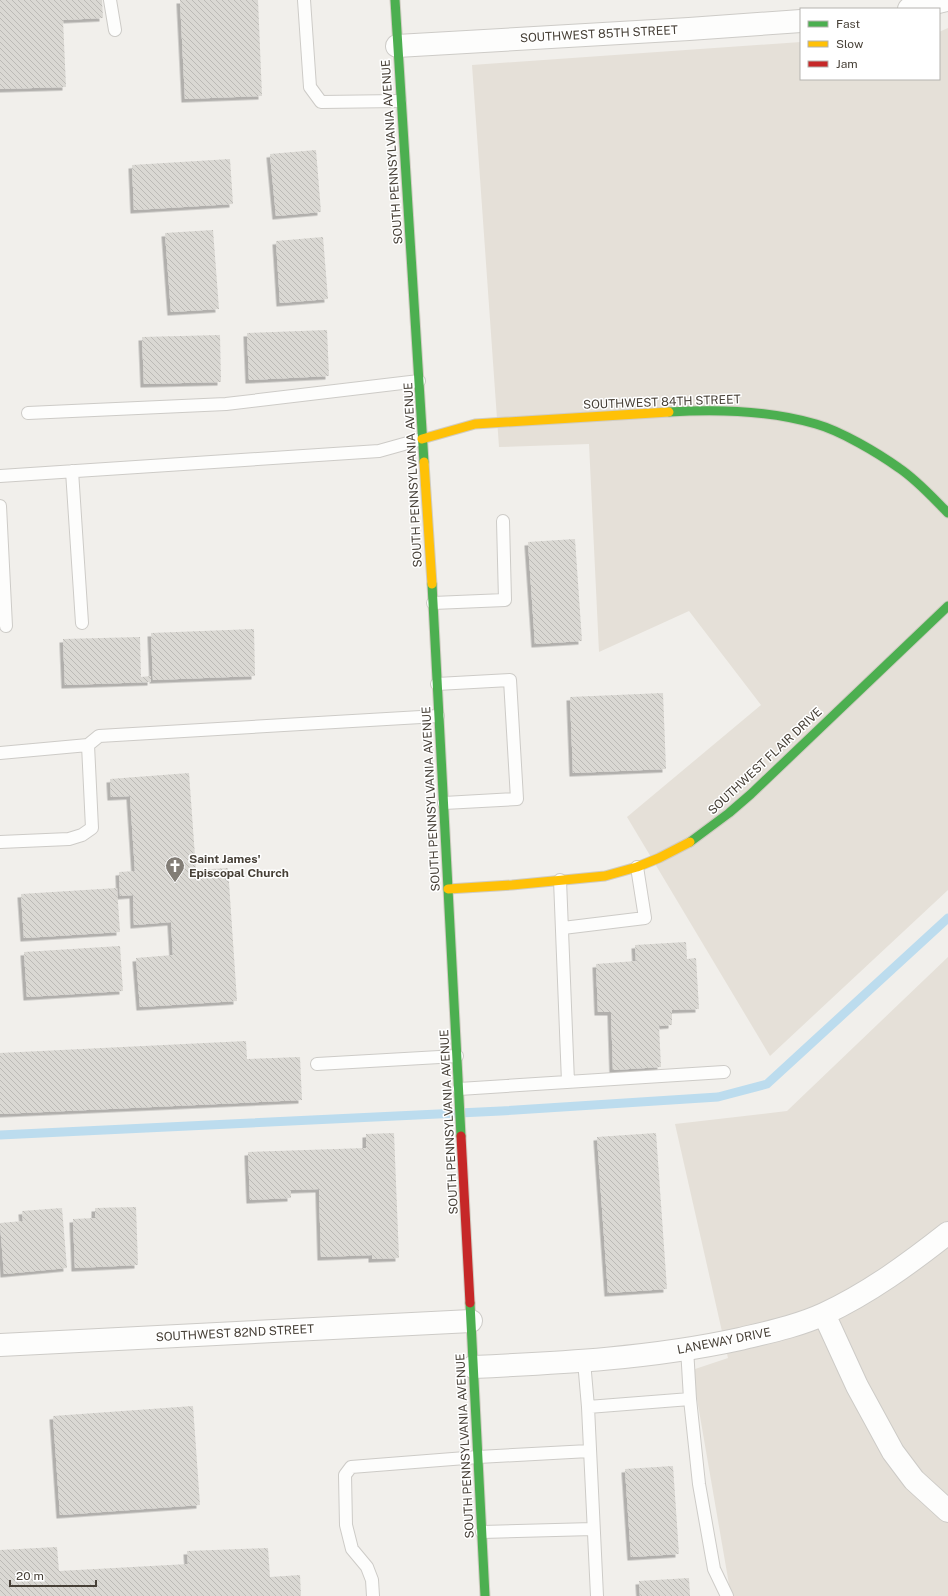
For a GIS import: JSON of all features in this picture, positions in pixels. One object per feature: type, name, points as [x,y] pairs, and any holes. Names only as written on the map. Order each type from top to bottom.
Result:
[{"type":"main road","name":"SOUTH PENNSYLVANIA AVENUE","points":[[395,0],[400,101],[433,603],[485,1596]]},
{"type":"main road","name":"SOUTHWEST 84TH STREET","points":[[422,439],[474,424],[684,411],[734,411],[766,413],[817,424],[847,437],[900,468],[924,488],[948,513]]},
{"type":"main road","name":"SOUTHWEST FLAIR DRIVE","points":[[448,889],[605,876],[637,867],[687,844],[729,813],[948,606]]},
{"type":"street","points":[[913,8],[947,0]]},
{"type":"street","name":"SOUTHWEST 85TH STREET","points":[[397,46],[800,21]]},
{"type":"street","name":"LANEWAY DRIVE","points":[[473,1367],[584,1362],[722,1343],[777,1330],[824,1314],[871,1288],[925,1251],[948,1233]]},
{"type":"street","points":[[824,1314],[857,1386],[894,1452],[914,1480],[948,1511]]},
{"type":"street","name":"SOUTHWEST 82ND STREET","points":[[0,1345],[471,1321]]},
{"type":"lane","points":[[110,0],[115,30]]},
{"type":"lane","points":[[304,0],[310,87],[321,102],[400,101]]},
{"type":"lane","points":[[28,413],[226,404],[419,381]]},
{"type":"lane","points":[[0,476],[379,451],[422,439]]},
{"type":"lane","points":[[72,471],[82,624]]},
{"type":"lane","points":[[0,506],[6,626]]},
{"type":"lane","points":[[433,603],[505,600],[503,521]]},
{"type":"lane","points":[[437,684],[510,680],[517,799],[444,803]]},
{"type":"lane","points":[[0,753],[88,745],[99,736],[438,716]]},
{"type":"lane","points":[[0,842],[69,839],[82,835],[92,828],[88,745]]},
{"type":"lane","points":[[563,928],[645,918],[637,867]]},
{"type":"lane","points":[[560,880],[568,1082]]},
{"type":"lane","points":[[317,1064],[457,1056]]},
{"type":"lane","points":[[459,1089],[724,1072]]},
{"type":"lane","points":[[687,1348],[690,1399],[699,1484],[714,1569],[727,1596]]},
{"type":"lane","points":[[584,1362],[588,1407],[597,1596]]},
{"type":"lane","points":[[588,1407],[690,1399]]},
{"type":"lane","points":[[373,1596],[372,1580],[367,1567],[352,1549],[346,1525],[345,1475],[351,1467],[478,1457],[589,1451]]},
{"type":"lane","points":[[482,1532],[593,1529]]},
{"type":"shaded area","points":[[948,28],[948,890],[770,1056],[627,817],[761,705],[689,611],[599,652],[589,444],[499,447],[472,65],[800,42],[800,80],[940,80],[940,32]]},
{"type":"shaded area","points":[[948,957],[948,1596],[731,1596],[692,1370],[728,1358],[675,1124],[787,1111]]},
{"type":"building","points":[[0,0],[102,0],[103,18],[63,20],[66,87],[0,89]]},
{"type":"building","points":[[180,0],[258,0],[262,96],[185,99]]},
{"type":"building","points":[[316,150],[321,212],[276,216],[270,154]]},
{"type":"building","points":[[230,159],[233,204],[134,210],[132,165]]},
{"type":"building","points":[[213,230],[219,309],[171,312],[165,233]]},
{"type":"building","points":[[323,237],[328,299],[280,303],[276,241]]},
{"type":"building","points":[[327,330],[329,376],[249,380],[247,333]]},
{"type":"building","points":[[220,335],[221,382],[144,384],[142,337]]},
{"type":"building","points":[[575,539],[582,641],[535,644],[528,542]]},
{"type":"building","points":[[254,629],[255,676],[153,680],[151,633]]},
{"type":"building","points":[[140,637],[141,677],[151,676],[151,682],[65,685],[63,639]]},
{"type":"building","points":[[663,693],[666,769],[573,773],[570,697]]},
{"type":"building","name":"Saint James' Episcopal Church","points":[[189,773],[196,870],[228,868],[237,1001],[140,1007],[136,958],[173,955],[171,922],[134,925],[133,895],[120,896],[119,872],[135,871],[130,796],[111,797],[110,779]]},
{"type":"building","points":[[117,888],[120,932],[24,938],[21,894]]},
{"type":"building","points":[[686,942],[687,959],[696,958],[699,1009],[672,1010],[672,1025],[659,1026],[661,1067],[613,1070],[611,1012],[598,1012],[596,964],[636,961],[635,945]]},
{"type":"building","points":[[120,946],[123,991],[27,997],[24,952]]},
{"type":"building","points":[[246,1041],[247,1059],[300,1057],[302,1100],[0,1114],[0,1053]]},
{"type":"building","points":[[394,1133],[399,1258],[372,1259],[372,1255],[321,1257],[319,1189],[291,1190],[291,1198],[250,1200],[248,1152],[366,1148],[366,1134]]},
{"type":"building","points":[[656,1133],[667,1289],[608,1293],[597,1137]]},
{"type":"building","points":[[136,1207],[138,1265],[75,1268],[73,1219],[95,1218],[95,1208]]},
{"type":"building","points":[[62,1208],[67,1268],[4,1274],[0,1223],[23,1221],[22,1211]]},
{"type":"building","points":[[193,1406],[200,1505],[60,1515],[53,1416]]},
{"type":"building","points":[[673,1466],[679,1554],[631,1557],[625,1469]]},
{"type":"building","points":[[57,1547],[59,1571],[188,1564],[187,1551],[268,1548],[270,1577],[300,1575],[301,1596],[0,1596],[0,1550]]},
{"type":"building","points":[[689,1578],[690,1596],[640,1596],[639,1581]]},
{"type":"waterway","points":[[0,1135],[501,1111],[718,1097],[767,1084],[948,918]]},
{"type":"traffic: fast","points":[[395,0],[424,462]]},
{"type":"traffic: fast","points":[[669,412],[725,411],[762,413],[798,419],[826,427],[859,443],[899,468],[948,513]]},
{"type":"traffic: fast","points":[[432,584],[461,1136]]},
{"type":"traffic: fast","points":[[690,842],[729,813],[751,794],[948,606]]},
{"type":"traffic: fast","points":[[470,1303],[485,1596]]},
{"type":"traffic: slow","points":[[422,439],[475,424],[669,412]]},
{"type":"traffic: slow","points":[[424,462],[432,584]]},
{"type":"traffic: slow","points":[[448,889],[512,885],[605,876],[637,867],[659,858],[690,842]]},
{"type":"traffic: jam","points":[[461,1136],[470,1303]]},
{"type":"place","name":"Saint James' Episcopal Church","points":[[175,883]]}]
